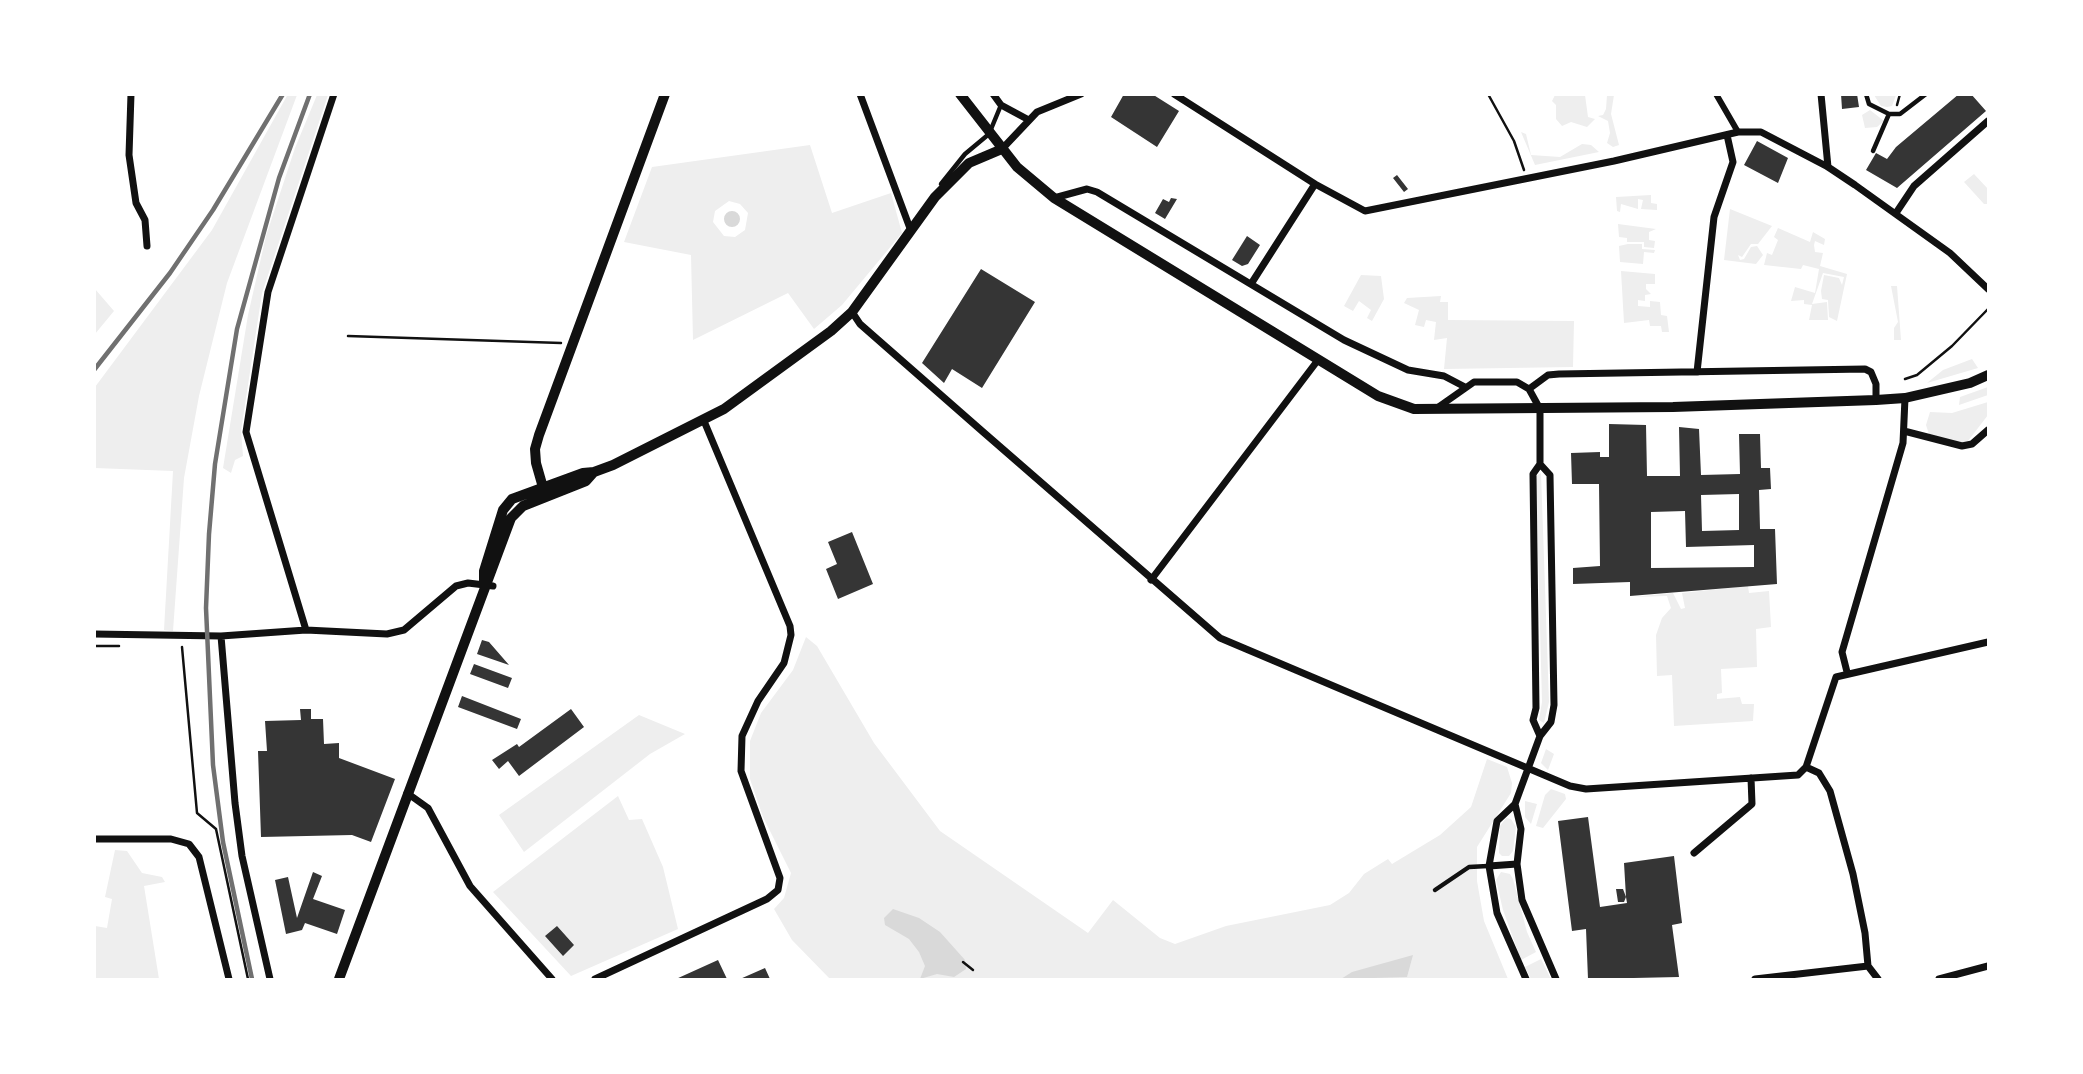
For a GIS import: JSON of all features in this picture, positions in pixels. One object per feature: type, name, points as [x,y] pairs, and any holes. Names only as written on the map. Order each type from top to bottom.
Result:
[{"type":"main road","points":[[545,492],[535,449],[665,94]]},
{"type":"main road","points":[[960,94],[1002,149],[1032,182],[1054,198],[1378,396],[1414,409],[1540,409],[1876,400],[1905,398],[1970,383],[1989,375]]},
{"type":"main road","points":[[338,979],[407,793],[489,585],[484,571],[503,510],[583,472],[594,472],[704,421],[831,331],[852,312],[912,233],[935,197],[969,163],[1002,149]]},
{"type":"street","points":[[131,94],[129,155],[136,203],[145,220],[147,246]]},
{"type":"street","points":[[306,630],[246,432],[268,292],[334,94]]},
{"type":"street","points":[[860,94],[912,233]]},
{"type":"street","points":[[993,94],[1000,105],[1027,119]]},
{"type":"street","points":[[1002,149],[1027,119],[1042,108],[1081,94]]},
{"type":"street","points":[[1174,94],[1315,184],[1351,205],[1374,211],[1738,132],[1761,132],[1828,167],[1896,213],[1950,253],[1989,289]]},
{"type":"street","points":[[1716,94],[1738,132]]},
{"type":"street","points":[[1821,94],[1828,167]]},
{"type":"street","points":[[1896,213],[1914,186],[1989,121]]},
{"type":"street","points":[[1698,372],[1714,217],[1733,162],[1727,135]]},
{"type":"street","points":[[1251,284],[1315,184]]},
{"type":"street","points":[[1054,198],[1087,189],[1097,192],[1344,340],[1408,370],[1444,376],[1465,387]]},
{"type":"street","points":[[852,312],[870,333],[1212,632],[1236,647],[1570,786],[1586,789],[1798,775],[1807,768],[1832,682],[1836,677],[1847,672],[1989,642]]},
{"type":"street","points":[[1151,580],[1318,360]]},
{"type":"street","points":[[1529,389],[1548,375],[1865,369],[1871,372],[1876,384],[1876,400]]},
{"type":"street","points":[[1434,411],[1474,382],[1517,382],[1529,389],[1540,409],[1540,464],[1533,474],[1536,708],[1533,720],[1540,736]]},
{"type":"street","points":[[1847,672],[1842,652],[1870,564],[1905,431],[1905,398]]},
{"type":"street","points":[[595,979],[766,899],[778,890],[780,878],[741,771],[742,736],[758,701],[784,663],[791,635],[790,626],[704,421]]},
{"type":"street","points":[[1905,431],[1962,446],[1972,444],[1989,430]]},
{"type":"street","points":[[1526,979],[1497,913],[1489,866],[1497,821],[1515,804],[1540,736],[1551,722],[1554,705],[1550,475],[1540,464]]},
{"type":"street","points":[[94,634],[221,636],[306,630],[387,634],[404,630],[456,586],[489,585]]},
{"type":"street","points":[[221,636],[242,856],[270,979]]},
{"type":"street","points":[[1807,768],[1819,773],[1830,791],[1866,933],[1868,966],[1878,979]]},
{"type":"street","points":[[1694,853],[1752,804],[1751,778]]},
{"type":"street","points":[[407,793],[428,808],[470,886],[552,979]]},
{"type":"street","points":[[1515,804],[1521,829],[1517,864],[1526,912],[1556,979]]},
{"type":"street","points":[[94,839],[171,839],[189,844],[200,857],[229,979]]},
{"type":"street","points":[[1489,866],[1517,864]]},
{"type":"street","points":[[1755,979],[1868,966]]},
{"type":"street","points":[[1939,979],[1989,966]]},
{"type":"lane","points":[[1866,94],[1869,104],[1889,114],[1900,114],[1926,94]]},
{"type":"lane","points":[[935,197],[962,157],[989,134],[1000,105]]},
{"type":"lane","points":[[1873,151],[1889,114]]},
{"type":"lane","points":[[1434,890],[1469,867],[1489,866]]},
{"type":"path","points":[[1488,94],[1514,141],[1525,178]]},
{"type":"path","points":[[1905,379],[1917,375],[1952,346],[1989,309]]},
{"type":"path","points":[[348,336],[574,344]]},
{"type":"path","points":[[183,646],[197,813],[216,829],[248,979]]},
{"type":"path","points":[[963,962],[973,970]]},
{"type":"shaded area","points":[[288,94],[297,95],[227,283],[199,396],[184,478],[173,631],[164,630],[173,471],[95,468],[95,387],[212,230]]},
{"type":"shaded area","points":[[317,95],[328,95],[262,293],[241,431],[243,456],[235,460],[231,473],[223,468],[248,315],[266,236],[295,148]]},
{"type":"shaded area","points":[[1555,95],[1585,95],[1588,117],[1595,119],[1587,127],[1571,122],[1562,126],[1556,119],[1556,105],[1552,101]]},
{"type":"shaded area","points":[[1607,95],[1614,95],[1611,114],[1619,145],[1613,147],[1607,143],[1610,133],[1608,121],[1598,116],[1603,115],[1606,109]]},
{"type":"shaded area","points":[[1874,95],[1896,95],[1892,106],[1887,107],[1881,106]]},
{"type":"shaded area","points":[[1870,110],[1884,121],[1877,127],[1865,128],[1862,115]]},
{"type":"shaded area","points":[[1521,132],[1526,134],[1531,155],[1560,157],[1582,144],[1591,145],[1599,152],[1535,165]]},
{"type":"shaded area","points":[[810,145],[832,213],[891,193],[902,233],[842,305],[814,329],[788,293],[693,340],[691,255],[624,242],[652,167]],"holes":[[[729,201],[740,204],[748,213],[745,230],[735,237],[724,236],[713,222],[715,211]]]},
{"type":"shaded area","points":[[1974,174],[1988,189],[1988,204],[1984,204],[1964,182]]},
{"type":"shaded area","points":[[1651,195],[1651,203],[1657,204],[1657,210],[1641,209],[1643,200],[1638,199],[1638,209],[1621,204],[1620,212],[1617,211],[1616,197]]},
{"type":"shaded area","points":[[1730,209],[1772,226],[1758,244],[1751,244],[1742,257],[1738,255],[1740,260],[1744,259],[1751,247],[1757,246],[1763,255],[1756,264],[1724,260]]},
{"type":"shaded area","points":[[732,211],[738,213],[738,225],[732,227],[726,225],[724,219],[726,213]]},
{"type":"shaded area","points":[[1618,224],[1656,229],[1649,232],[1649,240],[1655,241],[1654,248],[1644,247],[1644,242],[1627,242],[1627,238],[1619,237]]},
{"type":"shaded area","points":[[1778,228],[1810,242],[1813,232],[1825,239],[1824,245],[1815,241],[1814,245],[1815,252],[1823,253],[1820,266],[1847,274],[1837,321],[1829,317],[1828,300],[1822,299],[1821,291],[1824,275],[1839,278],[1842,285],[1844,277],[1823,273],[1812,304],[1827,302],[1828,320],[1809,320],[1812,305],[1804,304],[1804,300],[1791,301],[1795,287],[1815,293],[1819,269],[1803,265],[1801,269],[1764,265],[1767,253],[1772,255],[1778,240],[1774,237]]},
{"type":"shaded area","points":[[1642,244],[1642,249],[1655,250],[1654,253],[1644,252],[1643,264],[1620,262],[1619,246]]},
{"type":"shaded area","points":[[1621,271],[1655,274],[1655,284],[1646,284],[1646,289],[1651,294],[1645,295],[1645,301],[1638,300],[1638,306],[1650,307],[1650,301],[1660,302],[1661,315],[1667,316],[1669,332],[1662,332],[1661,326],[1650,326],[1649,320],[1624,323]]},
{"type":"shaded area","points":[[1361,275],[1381,276],[1384,299],[1372,321],[1367,318],[1371,310],[1359,301],[1353,311],[1344,306]]},
{"type":"shaded area","points":[[1891,286],[1897,286],[1901,340],[1894,340],[1894,328],[1898,322]]},
{"type":"shaded area","points":[[95,289],[114,311],[95,334]]},
{"type":"shaded area","points":[[1441,296],[1440,302],[1448,302],[1448,320],[1574,321],[1573,367],[1444,369],[1447,338],[1434,340],[1436,322],[1426,320],[1424,327],[1415,325],[1419,310],[1404,303],[1407,298]]},
{"type":"shaded area","points":[[1972,359],[1978,368],[1927,383],[1943,370]]},
{"type":"shaded area","points":[[1988,387],[1988,395],[1959,405],[1960,397]]},
{"type":"shaded area","points":[[1988,402],[1988,415],[1968,441],[1960,443],[1929,434],[1926,425],[1930,412],[1952,413]]},
{"type":"shaded area","points":[[1541,473],[1549,702],[1544,723],[1539,720],[1542,702],[1536,476]]},
{"type":"shaded area","points":[[1748,586],[1749,593],[1769,591],[1771,627],[1756,629],[1757,667],[1721,669],[1722,693],[1717,694],[1717,699],[1740,697],[1742,704],[1754,704],[1753,721],[1674,726],[1672,675],[1657,676],[1656,635],[1662,618],[1671,608],[1667,596],[1633,597],[1673,593],[1681,609],[1685,608],[1682,593]]},
{"type":"shaded area","points":[[806,637],[817,646],[874,743],[940,831],[1088,933],[1113,900],[1160,938],[1175,944],[1226,926],[1330,905],[1349,893],[1364,874],[1388,859],[1392,864],[1440,835],[1471,807],[1487,759],[1507,767],[1512,783],[1511,793],[1477,847],[1477,881],[1484,921],[1508,979],[830,979],[792,940],[774,909],[784,898],[791,873],[763,817],[750,779],[750,741],[761,713],[793,670]]},
{"type":"shaded area","points":[[639,715],[685,734],[650,754],[524,852],[499,815]]},
{"type":"shaded area","points":[[1546,749],[1554,754],[1548,770],[1541,763]]},
{"type":"shaded area","points":[[1551,789],[1565,794],[1566,799],[1543,828],[1536,826],[1545,795]]},
{"type":"shaded area","points":[[618,796],[629,820],[642,819],[663,867],[678,929],[571,976],[493,892]]},
{"type":"shaded area","points":[[1525,801],[1537,804],[1531,824],[1525,817]]},
{"type":"shaded area","points":[[1506,818],[1511,819],[1516,827],[1513,851],[1509,856],[1502,856],[1499,853],[1500,826]]},
{"type":"shaded area","points":[[115,850],[127,851],[142,873],[162,877],[165,882],[144,886],[159,979],[95,979],[95,926],[107,928],[112,899],[105,897]]},
{"type":"shaded area","points":[[1501,872],[1510,874],[1513,879],[1527,932],[1536,952],[1521,960],[1503,910],[1496,880]]},
{"type":"shaded area","points":[[893,909],[919,918],[940,932],[965,960],[966,969],[954,977],[937,974],[920,979],[925,966],[919,952],[909,939],[885,925],[884,918]]},
{"type":"shaded area","points":[[1413,955],[1407,977],[1341,979],[1352,972]]},
{"type":"shaded area","points":[[1541,959],[1551,979],[1531,979],[1525,967]]},
{"type":"building","points":[[1124,94],[1152,94],[1179,111],[1157,147],[1111,117]]},
{"type":"building","points":[[1841,94],[1857,94],[1859,107],[1842,109]]},
{"type":"building","points":[[1959,94],[1971,94],[1986,111],[1897,188],[1866,170],[1876,153],[1887,159],[1896,147]]},
{"type":"building","points":[[1757,141],[1788,158],[1778,183],[1744,165]]},
{"type":"building","points":[[1397,175],[1408,189],[1404,192],[1393,178]]},
{"type":"building","points":[[1171,198],[1177,199],[1165,219],[1155,213],[1163,199],[1169,202]]},
{"type":"building","points":[[1247,236],[1260,245],[1248,264],[1242,266],[1232,260]]},
{"type":"building","points":[[981,269],[1035,302],[982,388],[952,369],[944,383],[922,363]]},
{"type":"building","points":[[1609,424],[1646,425],[1647,476],[1680,476],[1679,427],[1699,429],[1701,475],[1740,474],[1739,434],[1760,434],[1761,468],[1770,468],[1771,489],[1759,490],[1760,529],[1775,529],[1777,584],[1630,596],[1630,582],[1573,584],[1573,568],[1600,566],[1599,484],[1572,484],[1571,453],[1600,452],[1600,457],[1609,457]],"holes":[[[1739,494],[1739,530],[1702,531],[1701,495]],[[1685,511],[1686,547],[1754,545],[1754,567],[1651,568],[1651,512]]]},
{"type":"building","points":[[852,532],[873,584],[838,599],[826,569],[837,564],[828,542]]},
{"type":"building","points":[[482,640],[489,642],[509,665],[477,654]]},
{"type":"building","points":[[474,664],[512,678],[508,688],[470,674]]},
{"type":"building","points":[[462,696],[521,719],[517,729],[458,707]]},
{"type":"building","points":[[300,709],[311,709],[311,719],[323,719],[324,744],[339,743],[339,758],[395,779],[371,842],[352,835],[261,837],[258,751],[267,751],[265,721],[301,720]]},
{"type":"building","points":[[571,709],[584,727],[519,776],[508,761],[499,769],[492,760],[517,744],[519,747]]},
{"type":"building","points":[[1588,817],[1600,907],[1627,903],[1624,863],[1674,856],[1682,923],[1672,925],[1679,977],[1588,979],[1586,929],[1572,931],[1558,821]]},
{"type":"building","points":[[313,872],[322,876],[313,899],[345,910],[337,934],[305,923],[302,930],[286,934],[275,880],[288,877],[297,918]]},
{"type":"building","points":[[1616,889],[1623,889],[1626,897],[1624,902],[1618,902]]},
{"type":"building","points":[[557,926],[574,945],[563,956],[545,936]]},
{"type":"building","points":[[718,960],[727,979],[676,979]]},
{"type":"building","points":[[765,968],[770,979],[740,979]]},
{"type":"railway","points":[[94,370],[170,273],[213,210],[283,94]]},
{"type":"railway","points":[[252,979],[223,842],[213,765],[206,608],[209,534],[215,464],[237,329],[279,178],[310,94]]}]
